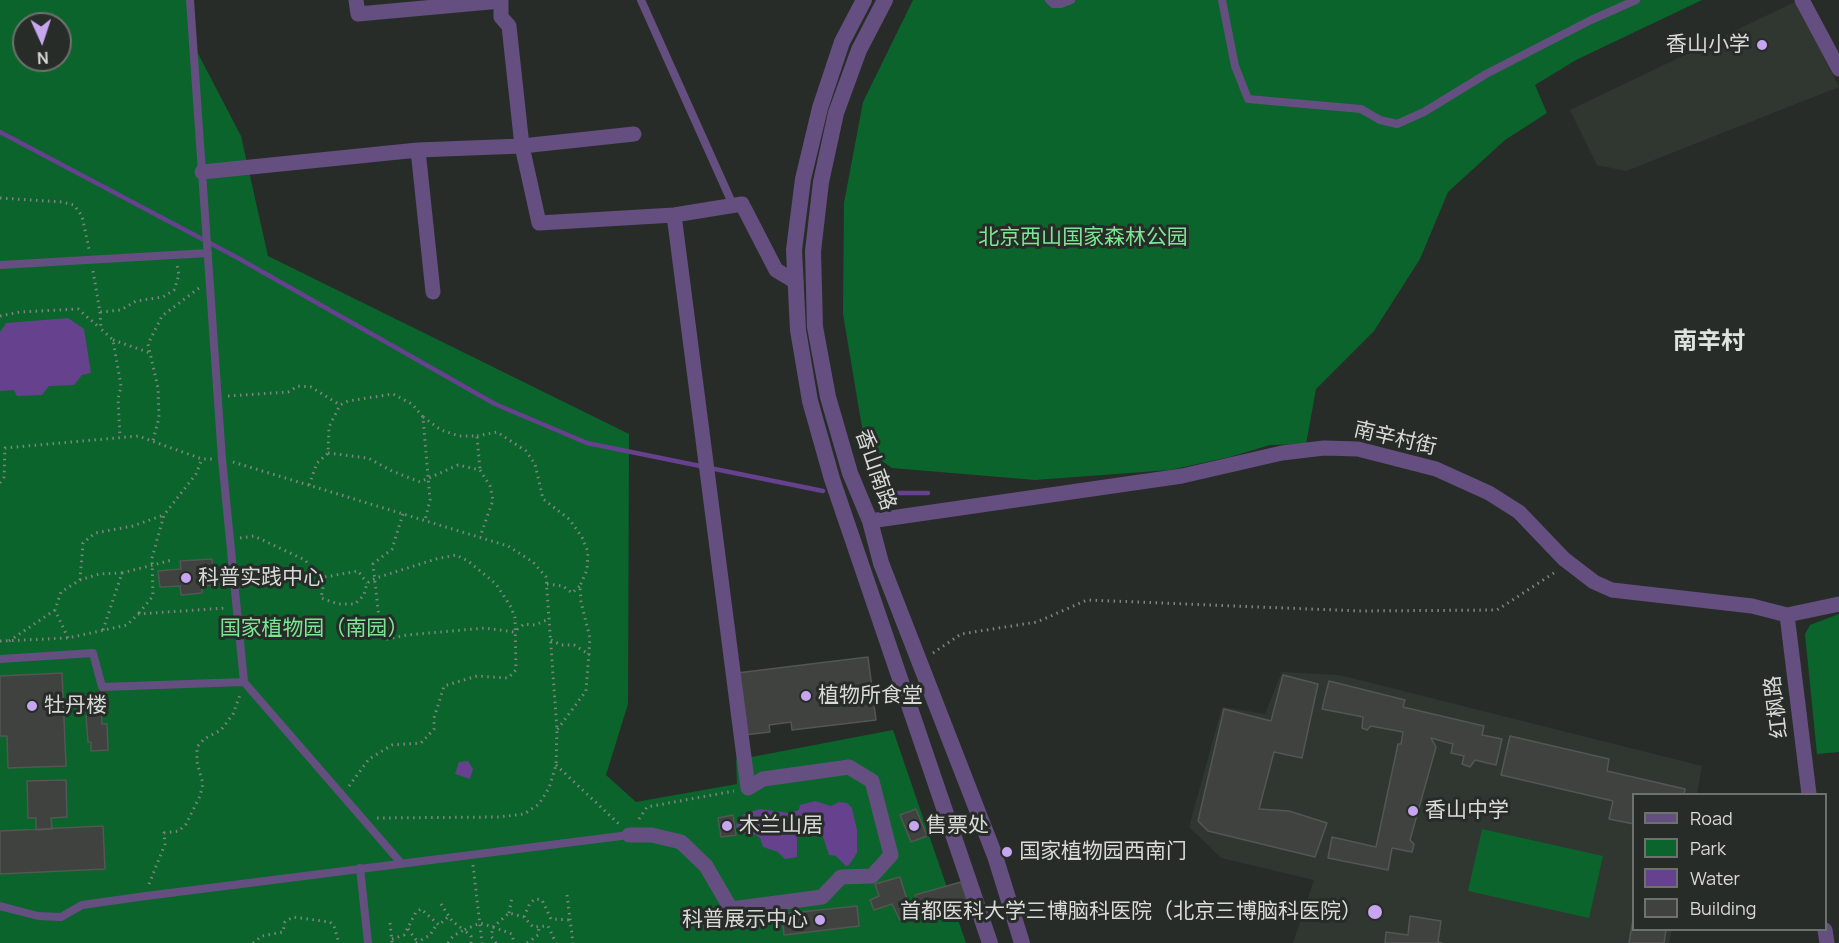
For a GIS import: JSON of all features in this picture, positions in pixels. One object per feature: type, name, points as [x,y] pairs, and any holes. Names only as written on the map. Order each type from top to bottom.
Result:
[{"type":"street","points":[[356,0],[358,14],[501,0],[501,17],[509,27],[522,146],[539,223],[674,215],[742,204],[776,270],[796,282]]},
{"type":"street","name":"香山南路","points":[[864,0],[842,42],[817,118],[803,179],[794,250],[798,330],[810,401],[832,479],[990,943]]},
{"type":"street","name":"香山南路","points":[[885,0],[859,50],[836,113],[821,182],[813,251],[815,327],[828,397],[850,473],[870,521],[881,563],[995,856],[1022,943]]},
{"type":"street","points":[[1802,0],[1839,69]]},
{"type":"street","points":[[202,171],[418,150],[522,146],[634,134]]},
{"type":"street","points":[[418,150],[433,292]]},
{"type":"street","points":[[629,835],[652,836],[681,842],[706,866],[731,909],[822,897],[841,877],[872,876],[891,855],[872,781],[849,767],[763,779],[748,788],[674,215]]},
{"type":"street","name":"南辛村街","points":[[870,521],[1182,476],[1282,453],[1324,448],[1358,448],[1436,469],[1489,493],[1519,512],[1570,563],[1594,582],[1612,590],[1752,606],[1787,615],[1839,604]]},
{"type":"street","name":"红枫路","points":[[1787,615],[1809,793]]},
{"type":"lane","points":[[190,0],[222,459],[244,682],[401,863]]},
{"type":"lane","points":[[641,0],[733,205]]},
{"type":"lane","points":[[1050,0],[1053,4],[1071,0]]},
{"type":"lane","points":[[1222,0],[1235,66],[1248,99],[1361,109],[1380,120],[1397,124],[1424,112],[1486,74],[1591,20],[1636,0]]},
{"type":"lane","points":[[0,265],[208,253]]},
{"type":"lane","points":[[0,659],[93,653],[102,687],[244,682]]},
{"type":"lane","points":[[0,906],[38,916],[61,917],[81,905],[629,835]]},
{"type":"lane","points":[[360,868],[368,943]]},
{"type":"path","points":[[153,440],[159,418],[158,388],[148,344],[162,316],[210,280]]},
{"type":"path","points":[[0,316],[20,312],[78,309],[113,340],[150,353]]},
{"type":"path","points":[[100,312],[101,329]]},
{"type":"path","points":[[113,340],[121,386],[118,399],[120,437]]},
{"type":"path","points":[[218,397],[288,392],[298,386],[311,387],[340,405]]},
{"type":"path","points":[[309,485],[317,463],[328,453],[328,427],[340,405],[348,401],[393,394],[412,404],[423,417],[441,430],[459,436],[477,436],[497,432],[526,451],[535,464],[543,499],[569,519],[582,537],[588,552],[587,570],[580,586],[572,593],[563,586],[547,584]]},
{"type":"path","points":[[423,417],[430,500],[425,520]]},
{"type":"path","points":[[0,448],[138,436],[202,459],[222,459],[480,537],[508,546],[533,562],[546,577],[557,730],[556,765],[549,789],[539,804],[524,814],[499,817],[362,817]]},
{"type":"path","points":[[477,436],[480,470],[490,486],[493,500],[480,537]]},
{"type":"path","points":[[0,483],[4,477],[5,448]]},
{"type":"path","points":[[328,453],[368,458],[420,482],[458,465],[480,470]]},
{"type":"path","points":[[0,641],[68,638],[127,625],[153,596],[152,566],[155,539],[164,515],[196,474],[202,459]]},
{"type":"path","points":[[403,514],[392,549],[373,564],[380,627],[387,639],[407,634],[485,628],[514,632],[524,624],[535,625],[549,619]]},
{"type":"path","points":[[80,580],[83,543],[95,533],[133,526],[164,515]]},
{"type":"path","points":[[230,540],[254,536],[305,560],[313,570],[325,577],[358,571],[367,583]]},
{"type":"path","points":[[325,577],[321,598],[338,604],[355,604],[364,595],[367,583],[376,578],[456,555],[468,561],[496,584],[511,607],[515,618],[516,670],[508,678],[477,676],[444,687],[434,718],[434,729],[421,743],[392,745],[369,759],[356,780],[341,793]]},
{"type":"path","points":[[8,642],[55,610],[61,592],[80,580],[99,574],[122,573],[172,560]]},
{"type":"path","points":[[919,663],[961,634],[1037,622],[1087,600],[1359,611],[1497,610],[1570,563]]},
{"type":"path","points":[[103,630],[122,573]]},
{"type":"path","points":[[557,730],[586,691],[590,638],[581,602],[580,586]]},
{"type":"path","points":[[138,614],[237,608]]},
{"type":"path","points":[[55,610],[68,638]]},
{"type":"path","points":[[551,640],[561,645],[574,645],[590,655]]},
{"type":"path","points":[[146,896],[159,854],[165,844],[164,833],[179,831],[186,824],[200,796],[203,784],[197,762],[197,747],[204,739],[221,730],[233,714],[244,682]]},
{"type":"path","points":[[556,765],[602,805],[629,835],[647,807],[748,788]]},
{"type":"path","points":[[472,854],[482,943]]},
{"type":"path","points":[[567,895],[573,943]]},
{"type":"path","points":[[496,943],[491,936],[493,927],[509,913],[512,897]]},
{"type":"path","points":[[524,917],[530,903],[535,899],[542,900],[551,919],[548,927]]},
{"type":"path","points":[[441,904],[449,916],[471,936],[471,943]]},
{"type":"path","points":[[390,922],[392,941],[404,935],[416,912],[421,909],[437,924]]},
{"type":"path","points":[[509,913],[524,917],[533,927],[548,927]]},
{"type":"path","points":[[408,929],[420,942],[430,935],[437,924],[442,924],[449,916]]},
{"type":"path","points":[[254,943],[262,936],[283,932],[285,922],[293,917],[330,922],[334,926],[339,943]]},
{"type":"path","points":[[551,919],[570,920]]},
{"type":"path","points":[[448,943],[453,936],[480,923],[512,934],[514,943]]},
{"type":"path","points":[[548,927],[556,943]]},
{"type":"path","points":[[527,943],[538,935],[539,928]]},
{"type":"shaded area","name":"香山小学","points":[[1797,1],[1839,87],[1626,171],[1597,165],[1570,110]]},
{"type":"shaded area","name":"香山中学","points":[[1282,672],[1339,675],[1702,766],[1697,793],[1632,793],[1632,931],[1672,931],[1669,943],[1293,943],[1314,880],[1221,858],[1189,827],[1222,707],[1265,714]]},
{"type":"green space","name":"国家植物园（南园）","points":[[0,0],[187,0],[193,44],[241,136],[268,256],[629,434],[628,704],[606,775],[636,802],[737,784],[736,760],[893,730],[966,943],[0,943]]},
{"type":"green space","name":"北京西山国家森林公园","points":[[913,0],[1702,0],[1576,60],[1535,85],[1547,113],[1505,140],[1448,192],[1420,259],[1374,331],[1316,389],[1306,444],[1270,445],[1230,457],[1170,470],[1035,480],[892,468],[875,456],[864,439],[843,314],[844,203],[863,102]]},
{"type":"green space","points":[[1839,614],[1839,752],[1817,754],[1805,634],[1810,625]]},
{"type":"green space","points":[[1482,829],[1603,856],[1589,918],[1468,891]]},
{"type":"water","points":[[68,318],[84,329],[91,373],[82,375],[74,385],[49,386],[42,395],[17,396],[14,390],[0,391],[0,332],[6,323]]},
{"type":"water","points":[[468,761],[473,769],[470,779],[455,774],[459,762]]},
{"type":"water","points":[[815,801],[831,806],[839,802],[847,803],[852,808],[857,830],[857,853],[849,865],[846,866],[836,856],[829,855],[823,837],[815,830],[801,832],[797,838],[797,857],[785,859],[778,852],[763,847],[760,838],[756,835],[739,832],[736,825],[744,814],[760,809],[789,813],[799,810],[800,805]]},
{"type":"building","name":"科普实践中心","points":[[212,559],[214,585],[202,586],[202,593],[181,595],[180,586],[160,587],[158,571],[181,569],[180,561]]},
{"type":"building","name":"植物所食堂","points":[[868,657],[876,720],[792,730],[791,722],[769,725],[770,732],[744,735],[737,673]]},
{"type":"building","name":"牡丹楼","points":[[62,673],[66,766],[8,768],[7,736],[0,736],[0,676]]},
{"type":"building","points":[[1283,675],[1318,684],[1302,758],[1274,752],[1259,809],[1289,811],[1327,823],[1315,857],[1208,831],[1198,821],[1224,709],[1271,721]]},
{"type":"building","points":[[1329,681],[1405,700],[1403,707],[1484,726],[1482,735],[1502,739],[1496,765],[1475,760],[1470,767],[1462,764],[1464,756],[1451,753],[1453,744],[1431,738],[1436,747],[1410,840],[1414,844],[1412,852],[1392,848],[1388,870],[1328,858],[1332,837],[1376,847],[1398,744],[1401,744],[1403,732],[1371,726],[1367,730],[1362,728],[1363,717],[1322,709]]},
{"type":"building","points":[[90,699],[101,699],[102,724],[107,724],[108,750],[91,751],[86,716],[91,716]]},
{"type":"building","points":[[1510,736],[1609,759],[1607,771],[1685,789],[1684,793],[1632,793],[1632,824],[1609,819],[1613,801],[1501,775]]},
{"type":"building","points":[[66,780],[67,817],[51,818],[52,829],[36,830],[36,818],[28,818],[27,781]]},
{"type":"building","name":"售票处","points":[[916,809],[927,836],[911,842],[900,815]]},
{"type":"building","name":"木兰山居","points":[[733,815],[736,835],[721,837],[718,818]]},
{"type":"building","points":[[103,826],[105,869],[0,874],[0,831]]},
{"type":"building","points":[[900,877],[907,900],[903,903],[905,906],[917,902],[915,895],[961,882],[970,908],[927,919],[924,913],[900,920],[892,904],[874,910],[870,900],[879,896],[875,884]]},
{"type":"building","name":"科普展示中心","points":[[857,906],[859,926],[784,935],[782,914]]},
{"type":"building","points":[[1410,916],[1441,921],[1438,942],[1442,943],[1385,943],[1386,932],[1408,935]]},
{"type":"building","points":[[1632,926],[1632,931],[1666,931],[1664,943],[1629,943]]},
{"type":"waterway","points":[[0,132],[238,258],[495,404],[587,443],[823,491]]},
{"type":"waterway","points":[[882,493],[928,493]]},
{"type":"place","name":"香山小学","points":[[1762,45]]},
{"type":"place","name":"科普实践中心","points":[[186,578]]},
{"type":"place","name":"植物所食堂","points":[[806,696]]},
{"type":"place","name":"牡丹楼","points":[[32,706]]},
{"type":"place","name":"香山中学","points":[[1413,811]]},
{"type":"place","name":"木兰山居","points":[[727,826]]},
{"type":"place","name":"售票处","points":[[914,826]]},
{"type":"place","name":"国家植物园西南门","points":[[1007,852]]},
{"type":"place","name":"首都医科大学三博脑科医院（北京三博脑科医院）","points":[[1375,912]]},
{"type":"place","name":"科普展示中心","points":[[820,920]]},
{"type":"district","name":"南辛村","points":[[1709,342]]}]
